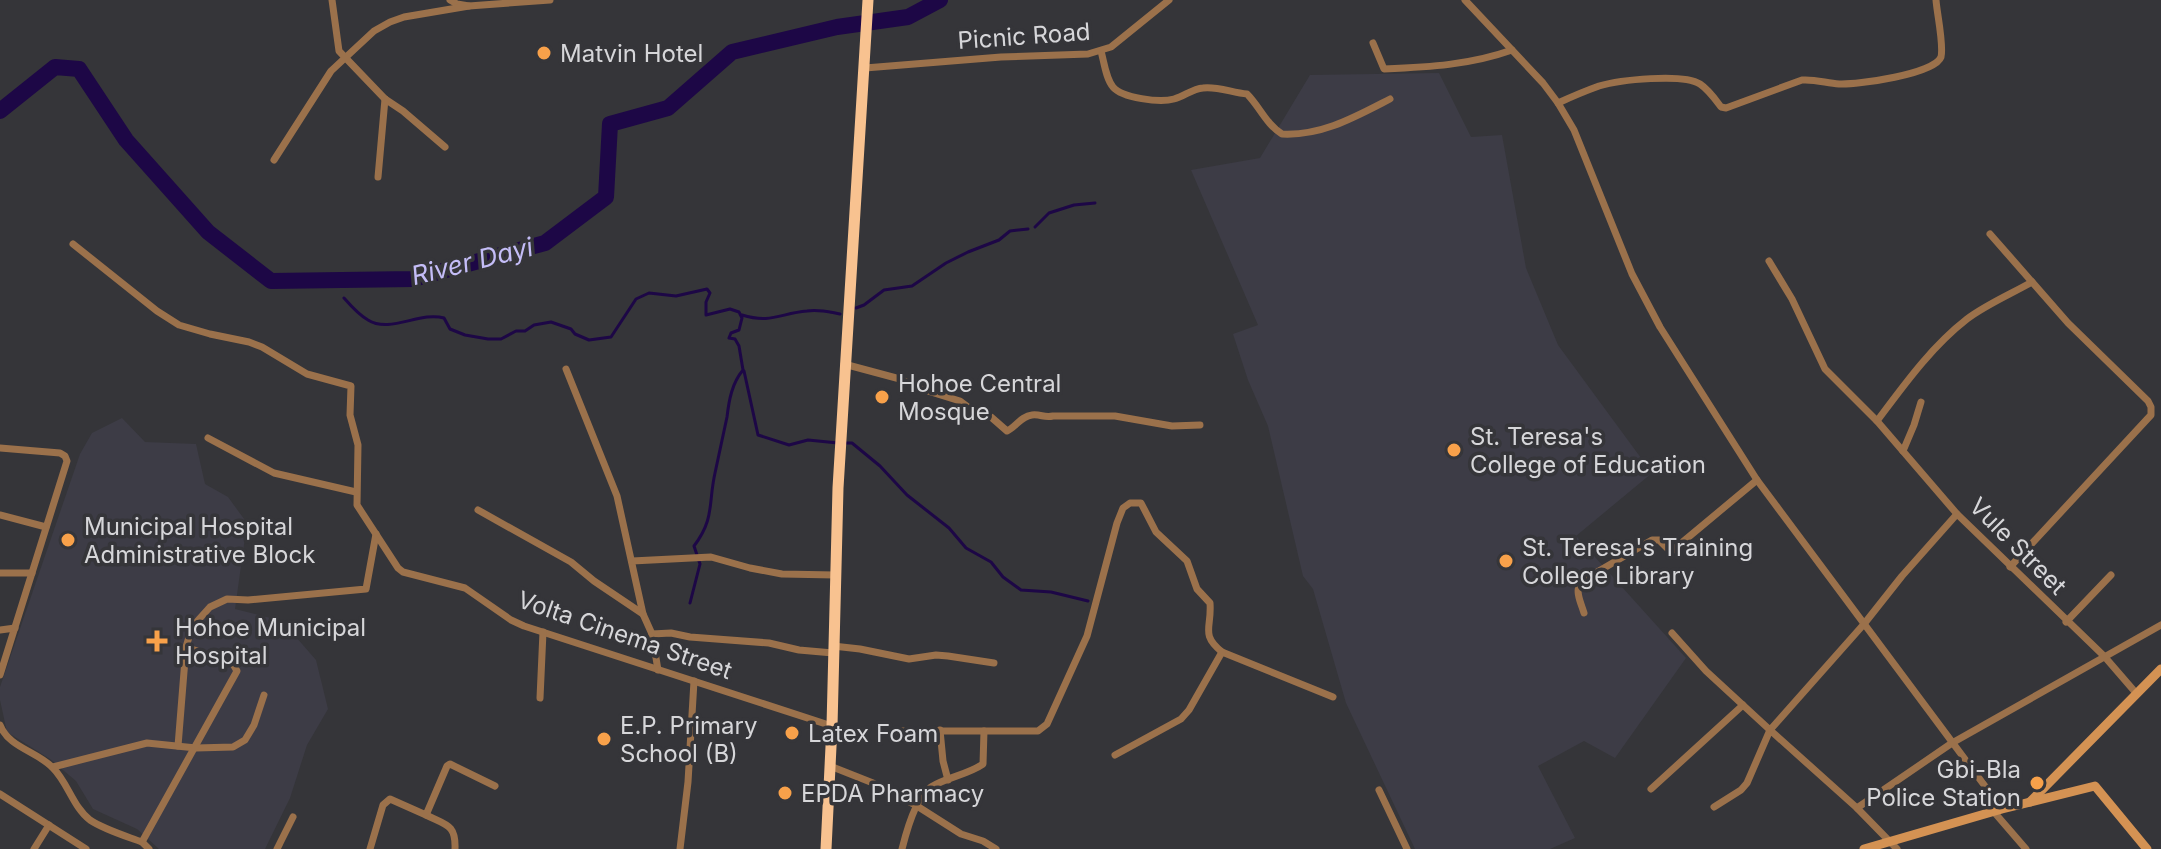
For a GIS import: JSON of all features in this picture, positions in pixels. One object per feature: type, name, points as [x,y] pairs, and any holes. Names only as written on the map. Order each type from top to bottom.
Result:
[{"type":"highway","points":[[826,849],[844,364],[868,2]]},
{"type":"main road","points":[[2030,802],[2161,669]]},
{"type":"main road","points":[[1864,849],[1894,845],[1998,810],[2095,786],[2147,849]]},
{"type":"street","points":[[332,0],[337,47],[345,58],[385,99],[445,147]]},
{"type":"street","points":[[450,0],[469,6]]},
{"type":"street","points":[[274,160],[331,71],[374,31],[404,17],[469,6],[550,0]]},
{"type":"street","name":"Picnic Road","points":[[865,68],[1033,55],[1088,54],[1111,47],[1169,0]]},
{"type":"street","points":[[1465,0],[1558,103],[1574,130],[1632,274],[1660,327],[1757,480],[1952,743],[2026,849]]},
{"type":"street","points":[[1558,103],[1601,85],[1674,77],[1699,83],[1721,107],[1726,108],[1802,80],[1839,84],[1910,74],[1936,64],[1941,58],[1936,0]]},
{"type":"street","points":[[1373,43],[1384,69],[1440,67],[1512,50]]},
{"type":"street","points":[[1101,51],[1111,84],[1121,93],[1160,101],[1208,87],[1247,94],[1266,121],[1282,134],[1313,133],[1390,99]]},
{"type":"street","points":[[378,177],[385,99]]},
{"type":"street","points":[[1990,234],[2068,323],[2151,407],[2151,415],[2010,567]]},
{"type":"street","name":"Volta Cinema Street","points":[[73,244],[179,325],[249,342],[307,374],[351,386],[350,415],[358,445],[358,509],[403,572],[465,588],[511,620],[543,632],[832,726]]},
{"type":"street","name":"Vule Street","points":[[1769,261],[1792,299],[1825,369],[1877,421],[1957,514],[2104,656],[2136,693]]},
{"type":"street","points":[[1877,421],[1910,376],[1968,318],[2032,282]]},
{"type":"street","points":[[844,364],[900,379],[960,401],[984,419],[991,417],[1007,431],[1015,428],[1025,417],[1033,415],[1044,418],[1103,415],[1172,426],[1200,425]]},
{"type":"street","points":[[566,369],[617,496],[643,614],[652,634],[658,670]]},
{"type":"street","points":[[1903,451],[1921,402]]},
{"type":"street","points":[[208,438],[274,473],[356,492]]},
{"type":"street","points":[[0,448],[60,453],[67,461],[0,675]]},
{"type":"street","points":[[1584,613],[1578,595],[1580,582],[1652,540],[1659,540],[1673,550],[1757,480]]},
{"type":"street","points":[[884,731],[1038,731],[1047,724],[1084,645],[1117,523],[1123,508],[1130,503],[1141,503],[1156,532],[1187,561],[1197,589],[1210,603],[1211,643],[1222,652],[1333,697]]},
{"type":"street","points":[[478,510],[565,558],[643,614]]},
{"type":"street","points":[[1714,807],[1747,783],[1770,730],[1957,514]]},
{"type":"street","points":[[0,515],[46,527]]},
{"type":"street","points":[[178,746],[186,647],[192,627],[201,615],[227,599],[248,600],[366,589],[376,534]]},
{"type":"street","points":[[632,561],[702,556],[782,574],[835,575]]},
{"type":"street","points":[[0,573],[32,573]]},
{"type":"street","points":[[2066,622],[2111,575]]},
{"type":"street","points":[[1857,808],[1952,743],[2161,625]]},
{"type":"street","points":[[0,630],[15,628]]},
{"type":"street","points":[[540,698],[543,632]]},
{"type":"street","points":[[652,634],[671,633],[769,643],[799,650],[860,649],[909,659],[936,655],[994,663]]},
{"type":"street","points":[[1672,633],[1706,671],[1894,845]]},
{"type":"street","points":[[142,842],[237,671],[233,664],[186,647]]},
{"type":"street","points":[[1115,755],[1181,719],[1222,652]]},
{"type":"street","points":[[680,849],[688,782],[694,681]]},
{"type":"street","points":[[53,767],[139,744],[233,747],[245,740],[254,725],[264,695]]},
{"type":"street","points":[[1651,789],[1743,705]]},
{"type":"street","points":[[0,725],[10,740],[53,767],[81,812],[142,842],[149,849]]},
{"type":"street","points":[[940,730],[948,780]]},
{"type":"street","points":[[902,849],[917,806],[928,789],[983,764],[984,731]]},
{"type":"street","points":[[426,815],[450,764],[495,786]]},
{"type":"street","points":[[830,766],[873,783],[961,834],[996,849]]},
{"type":"street","points":[[1379,790],[1407,849]]},
{"type":"street","points":[[0,794],[86,849]]},
{"type":"street","points":[[370,849],[383,805],[390,799],[451,828],[456,835],[455,849]]},
{"type":"street","points":[[277,849],[293,817]]},
{"type":"street","points":[[34,849],[49,825]]},
{"type":"shaded area","name":"St. Teresa's College of Education","points":[[1439,73],[1471,137],[1502,135],[1526,268],[1558,345],[1652,473],[1576,536],[1686,658],[1615,758],[1584,741],[1538,766],[1575,838],[1550,849],[1415,849],[1346,703],[1313,589],[1303,576],[1268,426],[1233,334],[1258,325],[1191,170],[1260,158],[1310,75]]},
{"type":"shaded area","name":"Hohoe Municipal Hospital","points":[[122,418],[145,442],[196,444],[205,484],[228,497],[247,523],[235,609],[282,621],[316,660],[328,709],[307,745],[290,798],[265,849],[159,849],[137,829],[93,809],[76,781],[50,759],[7,732],[0,687],[80,454],[92,433]]},
{"type":"waterway","name":"River Dayi","points":[[0,111],[55,67],[79,69],[126,140],[208,232],[271,281],[413,279],[545,243],[606,197],[610,124],[668,108],[732,52],[837,27],[908,17],[940,0]]},
{"type":"waterway","points":[[1035,227],[1049,213],[1074,205],[1095,203]]},
{"type":"waterway","points":[[856,308],[884,290],[912,286],[946,263],[999,240],[1010,231],[1028,229]]},
{"type":"waterway","points":[[344,298],[361,316],[377,324],[395,324],[425,317],[444,318],[450,329],[488,339],[501,339],[516,331],[551,322],[589,340],[611,337],[636,299],[649,293],[676,296],[707,289],[710,293],[706,315],[730,309],[739,312],[742,318],[739,330],[731,333],[729,338],[735,339],[739,346],[743,370],[730,398],[708,519],[694,546],[700,564],[690,603]]},
{"type":"waterway","points":[[742,315],[768,318],[816,310],[840,314]]},
{"type":"waterway","points":[[744,371],[758,435],[789,445],[808,440],[838,443]]},
{"type":"waterway","points":[[846,443],[852,443],[880,466],[907,495],[949,528],[966,548],[991,562],[1003,577],[1021,590],[1051,592],[1088,601]]},
{"type":"place","name":"Matvin Hotel","points":[[544,53]]},
{"type":"place","name":"Hohoe Central Mosque","points":[[882,397]]},
{"type":"place","name":"St. Teresa's College of Education","points":[[1454,450]]},
{"type":"place","name":"Municipal Hospital Administrative Block","points":[[68,540]]},
{"type":"place","name":"St. Teresa's Training College Library","points":[[1506,561]]},
{"type":"place","name":"Hohoe Municipal Hospital","points":[[157,641]]},
{"type":"place","name":"Latex Foam","points":[[792,733]]},
{"type":"place","name":"E.P. Primary School (B)","points":[[604,739]]},
{"type":"place","name":"Gbi-Bla Police Station","points":[[2037,783]]},
{"type":"place","name":"EPDA Pharmacy","points":[[785,793]]}]
